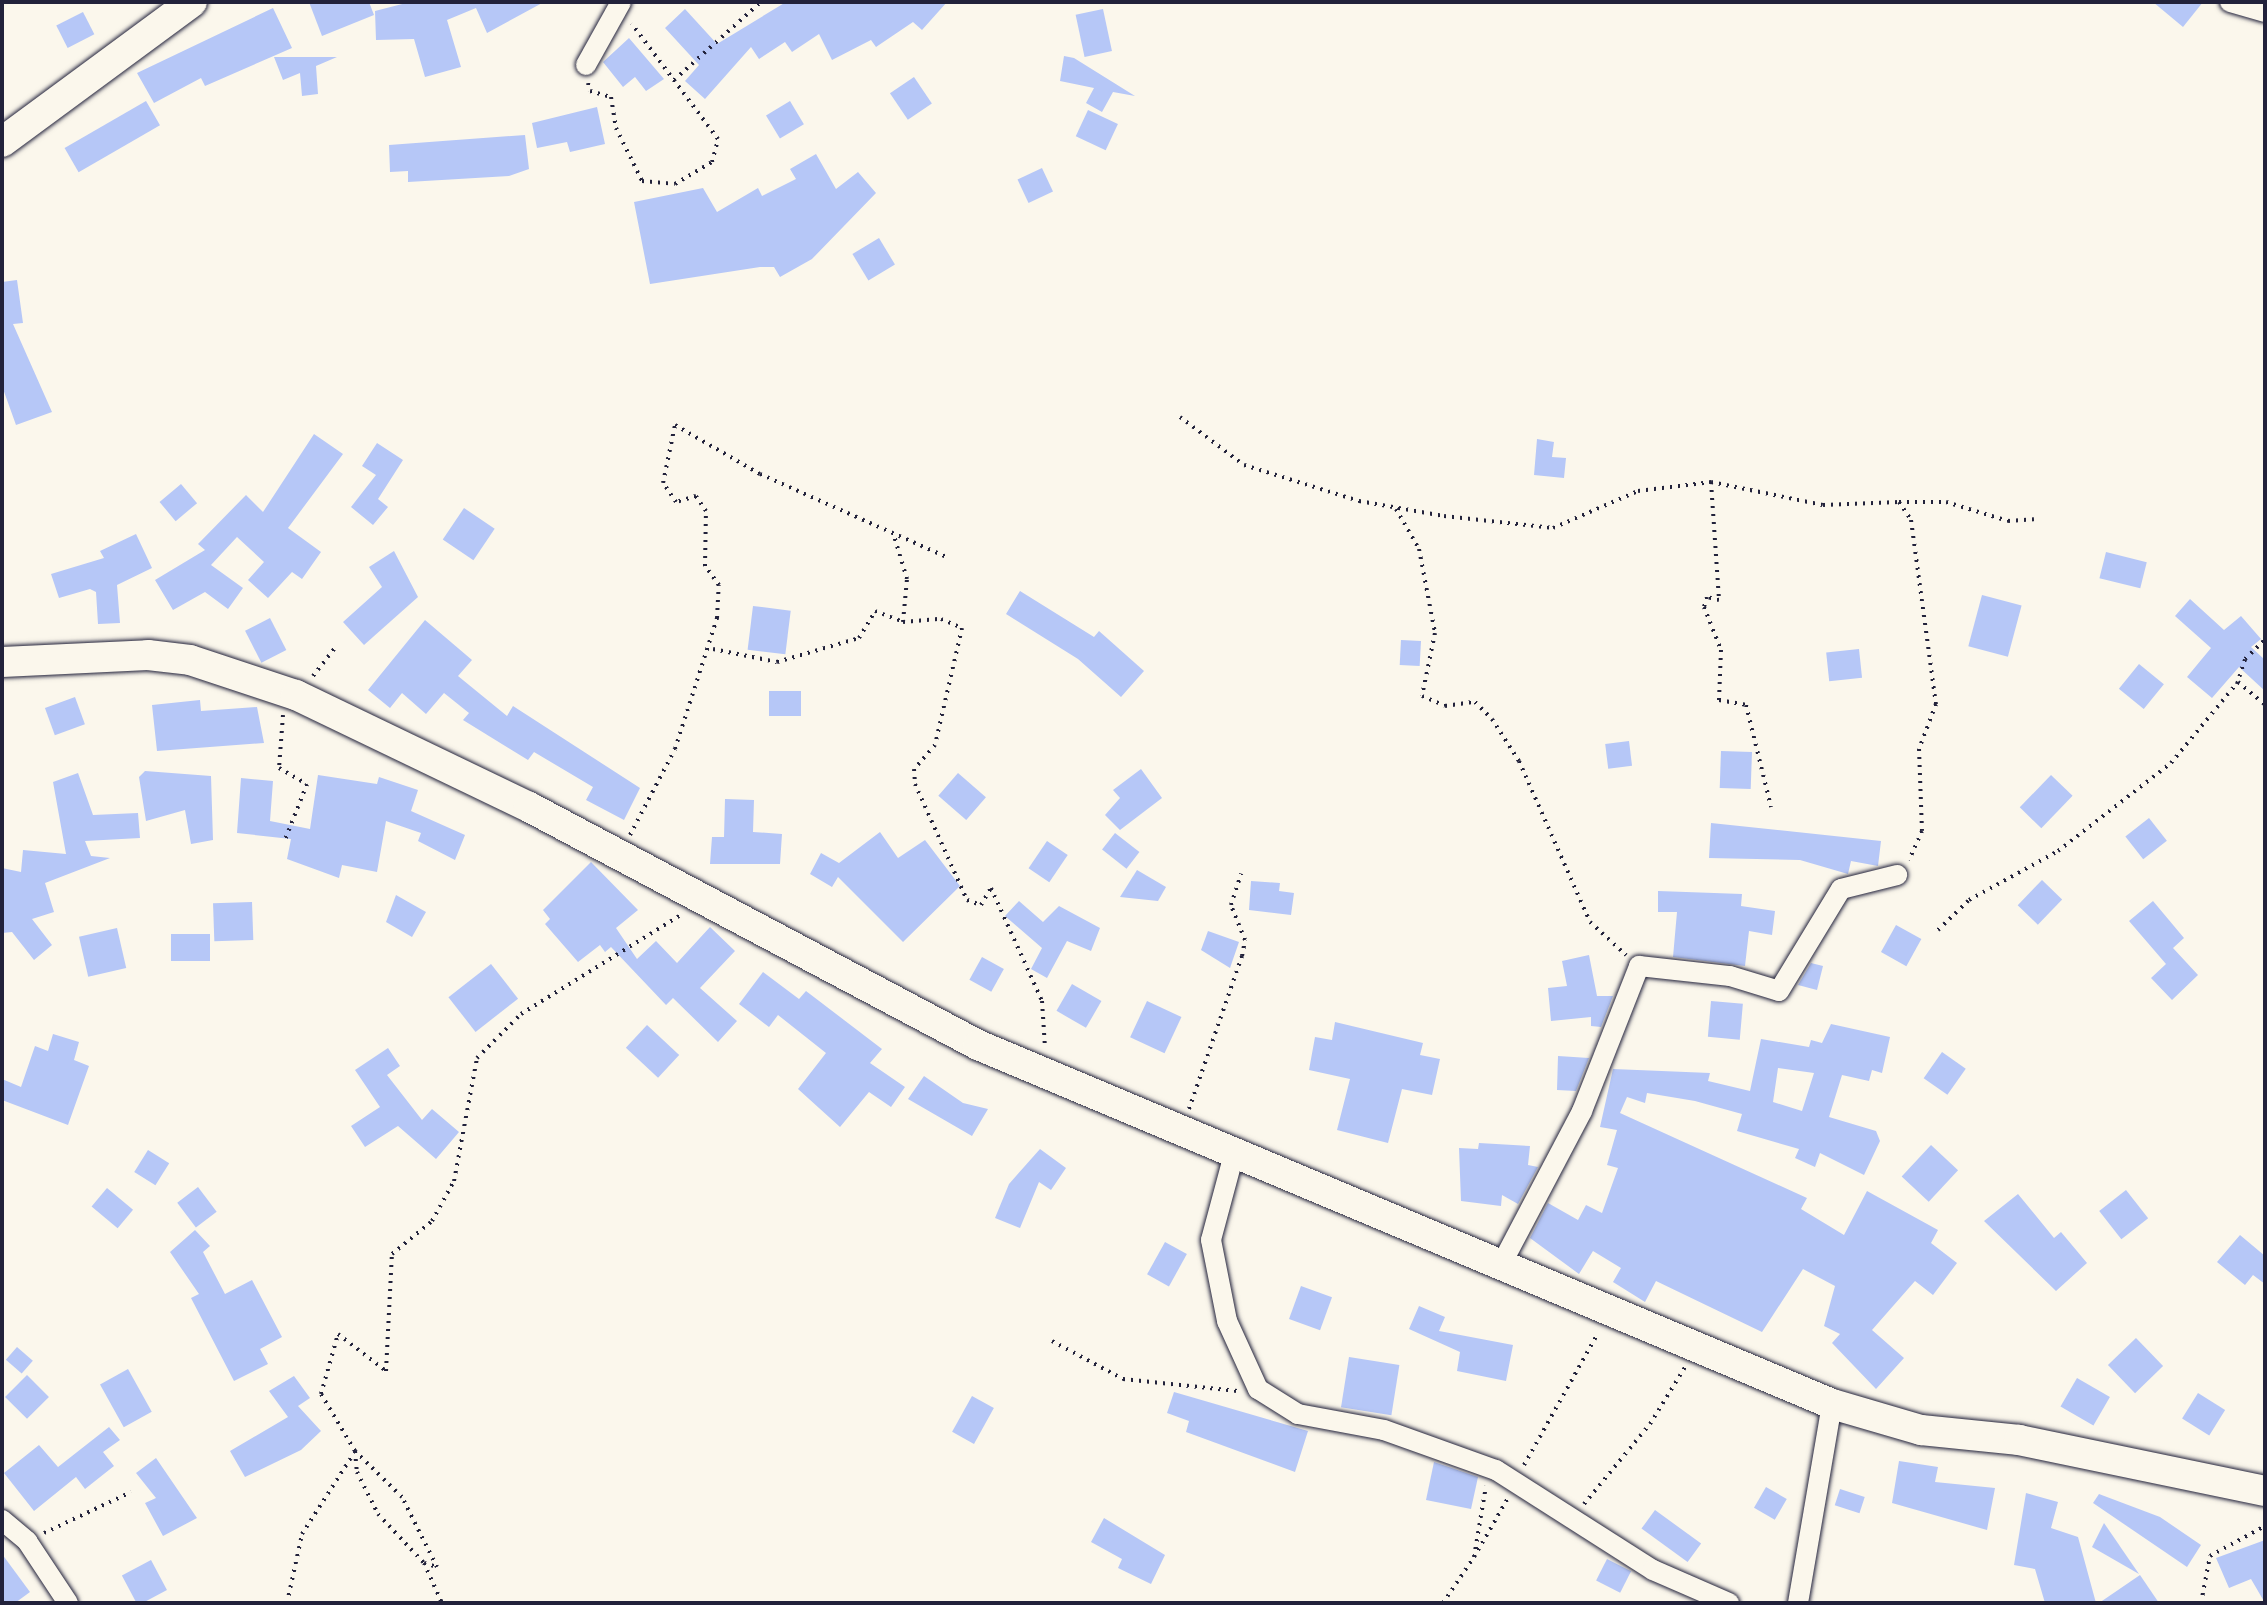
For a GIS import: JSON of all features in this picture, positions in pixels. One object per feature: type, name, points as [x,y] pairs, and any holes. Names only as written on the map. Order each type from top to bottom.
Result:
[{"type":"street","points":[[2,142],[192,2]]},
{"type":"street","points":[[2230,2],[2265,12]]},
{"type":"street","points":[[586,65],[621,3]]},
{"type":"street","points":[[2,662],[148,655],[190,660],[296,695],[1034,1069],[1832,1404],[1921,1430],[2019,1440],[2265,1491]]},
{"type":"street","points":[[1502,1263],[1582,1111],[1639,966],[1730,976],[1779,991],[1841,889],[1897,875]]},
{"type":"street","points":[[1234,1154],[1211,1240],[1227,1321],[1258,1389],[1298,1414],[1384,1430],[1496,1470],[1675,1582],[1729,1603]]},
{"type":"street","points":[[1798,1603],[1832,1404]]},
{"type":"street","points":[[2,1520],[27,1541],[68,1603]]},
{"type":"path","points":[[674,80],[761,2]]},
{"type":"path","points":[[586,65],[590,91],[611,97],[616,128],[642,181],[675,184],[712,162],[718,139],[621,3]]},
{"type":"path","points":[[1180,417],[1244,465],[1396,509],[1553,528],[1638,491],[1711,482],[1823,505],[1899,502],[2034,519]]},
{"type":"path","points":[[619,857],[675,749],[713,649],[719,585],[705,566],[706,511],[696,496],[676,502],[663,483],[675,425],[748,469],[949,558]]},
{"type":"path","points":[[1711,482],[1719,600],[1707,597],[1704,607],[1721,650],[1719,700],[1746,705],[1771,807]]},
{"type":"path","points":[[1897,875],[1922,831],[1919,749],[1936,704],[1911,520],[1899,502]]},
{"type":"path","points":[[1396,509],[1419,549],[1435,633],[1422,696],[1445,706],[1475,702],[1492,719],[1519,761],[1590,922],[1639,966]]},
{"type":"path","points":[[894,535],[907,579],[903,622]]},
{"type":"path","points":[[713,649],[777,662],[859,638],[875,611],[903,622],[941,619],[962,628],[935,745],[914,769],[915,784],[967,900],[981,905],[991,888],[1042,1001],[1046,1044],[1034,1069]]},
{"type":"path","points":[[1938,930],[1969,900],[2058,851],[2171,763],[2237,685],[2245,659],[2265,640]]},
{"type":"path","points":[[284,842],[307,784],[279,768],[281,717],[337,645]]},
{"type":"path","points":[[2237,685],[2265,705]]},
{"type":"path","points":[[1183,1131],[1242,956],[1245,940],[1231,905],[1241,874]]},
{"type":"path","points":[[442,1603],[424,1563],[367,1497],[355,1451],[321,1394],[335,1363],[338,1334],[386,1371],[392,1254],[432,1221],[454,1181],[477,1058],[521,1014],[705,901]]},
{"type":"path","points":[[1443,1603],[1474,1557],[1613,1311]]},
{"type":"path","points":[[1052,1341],[1123,1379],[1258,1389]]},
{"type":"path","points":[[1575,1517],[1650,1424],[1697,1348]]},
{"type":"path","points":[[355,1451],[391,1482],[423,1529],[437,1567],[424,1563]]},
{"type":"path","points":[[287,1603],[302,1534],[355,1451]]},
{"type":"path","points":[[1474,1557],[1479,1498],[1496,1470]]},
{"type":"path","points":[[27,1541],[131,1492]]},
{"type":"path","points":[[2201,1603],[2210,1556],[2265,1526]]},
{"type":"path","points":[[103,1603],[120,1603]]},
{"type":"path","points":[[184,1603],[236,1603]]},
{"type":"building","points":[[309,2],[369,2],[374,15],[322,36]]},
{"type":"building","points":[[410,2],[544,2],[487,33],[476,8],[447,20],[461,67],[425,77],[414,39],[376,40],[375,11]]},
{"type":"building","points":[[786,2],[947,2],[922,30],[913,22],[876,47],[871,40],[832,60],[819,34],[792,52],[785,42],[759,59],[751,47],[705,99],[685,81],[699,65],[665,28],[685,9],[717,44]]},
{"type":"building","points":[[2153,2],[2203,2],[2183,27]]},
{"type":"building","points":[[273,8],[292,48],[205,86],[201,78],[154,103],[137,73]]},
{"type":"building","points":[[1103,9],[1112,51],[1085,57],[1076,15]]},
{"type":"building","points":[[83,12],[94,34],[68,48],[56,26]]},
{"type":"building","points":[[629,38],[664,79],[646,91],[635,77],[623,87],[603,62]]},
{"type":"building","points":[[1064,56],[1074,58],[1135,96],[1113,92],[1102,112],[1086,103],[1094,88],[1060,81]]},
{"type":"building","points":[[274,57],[337,57],[316,66],[318,94],[302,96],[300,73],[283,80]]},
{"type":"building","points":[[914,77],[932,104],[908,120],[890,93]]},
{"type":"building","points":[[146,101],[160,125],[79,172],[65,148]]},
{"type":"building","points":[[790,101],[804,124],[780,139],[766,115]]},
{"type":"building","points":[[597,107],[605,144],[570,152],[567,142],[537,148],[532,123]]},
{"type":"building","points":[[1088,110],[1118,124],[1106,150],[1076,136]]},
{"type":"building","points":[[525,135],[529,169],[509,176],[408,182],[408,171],[390,172],[389,145]]},
{"type":"building","points":[[816,154],[836,189],[858,172],[876,193],[812,259],[780,277],[774,267],[760,267],[650,284],[634,202],[703,188],[717,212],[758,188],[762,196],[796,179],[790,169]]},
{"type":"building","points":[[1042,168],[1053,192],[1029,203],[1018,179]]},
{"type":"building","points":[[879,238],[895,265],[868,281],[852,254]]},
{"type":"building","points":[[17,280],[23,323],[13,324],[52,412],[16,425],[2,386],[2,282]]},
{"type":"building","points":[[314,434],[343,454],[288,528],[321,552],[302,579],[292,572],[268,598],[248,580],[264,562],[237,537],[211,565],[243,588],[228,609],[205,592],[173,610],[155,580],[205,550],[198,544],[246,495],[263,512]]},
{"type":"building","points":[[1537,439],[1554,442],[1552,457],[1566,458],[1564,478],[1534,475]]},
{"type":"building","points":[[377,443],[403,460],[378,499],[388,507],[373,525],[351,507],[376,475],[362,466]]},
{"type":"building","points":[[181,484],[197,503],[176,521],[160,502]]},
{"type":"building","points":[[464,508],[495,529],[473,560],[443,540]]},
{"type":"building","points":[[136,534],[152,568],[117,585],[120,623],[98,624],[96,592],[90,589],[59,598],[51,574],[104,558],[100,551]]},
{"type":"building","points":[[394,551],[418,597],[364,645],[343,622],[382,587],[369,567]]},
{"type":"building","points":[[2106,552],[2147,562],[2140,588],[2099,578]]},
{"type":"building","points":[[1020,591],[1094,637],[1099,631],[1144,671],[1121,697],[1078,659],[1006,614]]},
{"type":"building","points":[[1982,595],[2022,606],[2008,657],[1968,646]]},
{"type":"building","points":[[2190,599],[2224,630],[2241,616],[2261,639],[2251,647],[2265,660],[2265,691],[2239,667],[2212,698],[2187,677],[2211,648],[2175,616]]},
{"type":"building","points":[[753,606],[791,611],[785,654],[748,650]]},
{"type":"building","points":[[270,618],[286,650],[261,663],[245,631]]},
{"type":"building","points":[[425,620],[472,660],[458,676],[507,716],[513,706],[640,788],[624,820],[586,800],[593,787],[534,752],[528,760],[463,720],[469,713],[444,693],[426,714],[402,693],[390,708],[368,690]]},
{"type":"building","points":[[1401,640],[1421,641],[1420,666],[1400,665]]},
{"type":"building","points":[[1859,649],[1862,678],[1829,681],[1826,652]]},
{"type":"building","points":[[2139,664],[2164,684],[2144,709],[2119,689]]},
{"type":"building","points":[[769,691],[801,691],[801,716],[769,716]]},
{"type":"building","points":[[75,697],[85,724],[55,735],[45,708]]},
{"type":"building","points":[[200,700],[201,711],[257,707],[264,743],[157,751],[152,705]]},
{"type":"building","points":[[1629,741],[1632,766],[1608,769],[1605,744]]},
{"type":"building","points":[[1721,751],[1752,752],[1751,789],[1720,788]]},
{"type":"building","points":[[1141,769],[1162,798],[1120,830],[1105,815],[1120,798],[1113,790]]},
{"type":"building","points":[[145,771],[211,776],[213,840],[191,844],[185,810],[146,821],[139,777]]},
{"type":"building","points":[[78,773],[93,815],[138,813],[140,838],[85,841],[91,856],[110,858],[45,883],[54,912],[32,919],[52,945],[34,960],[12,932],[2,933],[2,868],[21,872],[23,850],[66,854],[53,782]]},
{"type":"building","points":[[958,773],[986,797],[966,820],[938,796]]},
{"type":"building","points":[[318,775],[377,784],[379,777],[418,790],[411,811],[465,835],[455,860],[418,841],[421,833],[386,821],[377,872],[342,865],[339,878],[287,859],[291,839],[237,833],[241,778],[273,781],[270,821],[310,829]]},
{"type":"building","points":[[2051,775],[2073,796],[2041,828],[2020,807]]},
{"type":"building","points":[[725,799],[754,800],[753,832],[782,834],[780,864],[710,864],[712,837],[724,837]]},
{"type":"building","points":[[2149,818],[2167,841],[2143,859],[2125,836]]},
{"type":"building","points":[[1711,823],[1881,841],[1878,866],[1851,861],[1848,874],[1800,860],[1709,858]]},
{"type":"building","points":[[880,832],[898,858],[925,840],[960,886],[903,942],[838,877],[832,887],[810,874],[821,853],[839,863]]},
{"type":"building","points":[[1115,833],[1139,852],[1126,869],[1102,850]]},
{"type":"building","points":[[1047,841],[1068,855],[1049,882],[1029,868]]},
{"type":"building","points":[[591,862],[638,910],[616,928],[637,959],[656,941],[677,963],[710,927],[735,951],[700,988],[737,1021],[718,1042],[673,998],[666,1005],[611,947],[605,952],[600,945],[578,962],[545,924],[550,919],[543,910]]},
{"type":"building","points":[[1137,870],[1166,887],[1158,901],[1120,897]]},
{"type":"building","points":[[2042,880],[2062,899],[2038,925],[2018,905]]},
{"type":"building","points":[[1251,881],[1280,883],[1279,891],[1294,893],[1291,915],[1249,910]]},
{"type":"building","points":[[1658,891],[1742,894],[1741,906],[1775,911],[1772,935],[1749,931],[1745,966],[1673,957],[1677,912],[1658,912]]},
{"type":"building","points":[[396,895],[426,912],[412,937],[386,922]]},
{"type":"building","points":[[1019,901],[1043,922],[1059,906],[1100,928],[1091,951],[1067,941],[1047,978],[1031,969],[1042,948],[1005,916]]},
{"type":"building","points":[[2153,901],[2184,938],[2173,948],[2198,975],[2172,1000],[2151,978],[2166,964],[2129,921]]},
{"type":"building","points":[[252,902],[253,940],[214,941],[213,903]]},
{"type":"building","points":[[1896,925],[1921,939],[1906,966],[1881,952]]},
{"type":"building","points":[[117,928],[126,968],[88,977],[79,937]]},
{"type":"building","points":[[1208,931],[1239,942],[1230,968],[1201,950]]},
{"type":"building","points":[[171,934],[210,934],[210,961],[171,961]]},
{"type":"building","points":[[1589,955],[1597,996],[1613,996],[1601,1027],[1591,1026],[1591,1017],[1551,1021],[1548,988],[1567,986],[1562,961]]},
{"type":"building","points":[[982,957],[1004,969],[991,992],[969,980]]},
{"type":"building","points":[[1811,963],[1823,966],[1817,990],[1798,985]]},
{"type":"building","points":[[491,964],[518,999],[476,1032],[448,997]]},
{"type":"building","points":[[763,972],[799,999],[806,991],[882,1049],[870,1063],[905,1087],[891,1107],[869,1092],[840,1127],[798,1089],[826,1053],[778,1015],[769,1027],[739,1004]]},
{"type":"building","points":[[1072,984],[1101,1001],[1086,1028],[1056,1011]]},
{"type":"building","points":[[1147,1001],[1181,1017],[1165,1053],[1130,1037]]},
{"type":"building","points":[[1711,1001],[1743,1004],[1740,1040],[1708,1037]]},
{"type":"building","points":[[1335,1022],[1423,1043],[1420,1055],[1440,1059],[1432,1095],[1402,1089],[1388,1143],[1337,1130],[1350,1079],[1309,1070],[1315,1037],[1332,1040]]},
{"type":"building","points":[[1831,1024],[1890,1037],[1882,1073],[1872,1070],[1869,1081],[1842,1075],[1829,1117],[1876,1131],[1880,1141],[1864,1175],[1820,1153],[1815,1167],[1795,1158],[1799,1149],[1737,1131],[1742,1114],[1695,1101],[1647,1093],[1645,1103],[1627,1097],[1620,1113],[1807,1198],[1801,1209],[1844,1235],[1867,1191],[1938,1230],[1931,1243],[1957,1263],[1933,1295],[1915,1281],[1872,1330],[1904,1358],[1876,1389],[1832,1343],[1840,1334],[1824,1326],[1835,1286],[1803,1269],[1762,1332],[1656,1281],[1645,1302],[1613,1282],[1621,1268],[1593,1251],[1579,1274],[1530,1238],[1548,1203],[1578,1220],[1586,1205],[1602,1213],[1618,1168],[1607,1165],[1617,1130],[1600,1127],[1613,1069],[1710,1073],[1708,1081],[1750,1091],[1761,1039],[1809,1047],[1811,1040],[1822,1043]],"holes":[[[1778,1068],[1814,1073],[1802,1111],[1773,1102]]]},
{"type":"building","points":[[647,1025],[679,1055],[658,1078],[626,1048]]},
{"type":"building","points":[[53,1034],[79,1042],[74,1060],[89,1066],[68,1125],[2,1100],[2,1079],[21,1087],[35,1046],[48,1051]]},
{"type":"building","points":[[388,1048],[400,1066],[387,1075],[422,1120],[432,1109],[459,1132],[436,1159],[398,1126],[365,1147],[351,1126],[380,1107],[355,1070]]},
{"type":"building","points":[[1942,1052],[1966,1069],[1947,1095],[1924,1078]]},
{"type":"building","points":[[1558,1056],[1589,1058],[1576,1091],[1557,1090]]},
{"type":"building","points":[[924,1076],[963,1103],[988,1109],[972,1136],[908,1099]]},
{"type":"building","points":[[1479,1143],[1530,1146],[1528,1165],[1538,1167],[1518,1204],[1502,1195],[1501,1206],[1461,1201],[1459,1148],[1478,1149]]},
{"type":"building","points":[[1931,1145],[1958,1170],[1929,1202],[1902,1176]]},
{"type":"building","points":[[1040,1149],[1066,1168],[1051,1190],[1039,1182],[1020,1228],[995,1218],[1009,1184]]},
{"type":"building","points":[[148,1150],[169,1163],[155,1185],[134,1172]]},
{"type":"building","points":[[198,1187],[217,1212],[196,1227],[177,1203]]},
{"type":"building","points":[[107,1188],[133,1210],[118,1228],[92,1206]]},
{"type":"building","points":[[2126,1190],[2148,1218],[2121,1239],[2099,1211]]},
{"type":"building","points":[[2018,1194],[2054,1238],[2061,1232],[2087,1263],[2056,1291],[1984,1221]]},
{"type":"building","points":[[195,1230],[210,1246],[203,1252],[225,1294],[252,1280],[282,1337],[260,1349],[268,1364],[234,1381],[191,1298],[199,1294],[170,1252]]},
{"type":"building","points":[[2240,1235],[2265,1256],[2265,1284],[2253,1275],[2245,1285],[2217,1262]]},
{"type":"building","points":[[1165,1242],[1187,1254],[1169,1286],[1147,1274]]},
{"type":"building","points":[[1301,1286],[1332,1297],[1320,1330],[1289,1319]]},
{"type":"building","points":[[1419,1306],[1445,1317],[1439,1331],[1513,1345],[1506,1381],[1457,1371],[1460,1352],[1409,1329]]},
{"type":"building","points":[[2136,1338],[2163,1366],[2135,1393],[2108,1365]]},
{"type":"building","points":[[17,1347],[33,1361],[22,1374],[6,1360]]},
{"type":"building","points":[[1349,1357],[1399,1365],[1391,1415],[1341,1407]]},
{"type":"building","points":[[128,1369],[152,1412],[124,1427],[100,1385]]},
{"type":"building","points":[[27,1375],[49,1397],[27,1419],[5,1397]]},
{"type":"building","points":[[294,1376],[310,1398],[298,1406],[321,1431],[301,1450],[245,1477],[230,1451],[288,1417],[269,1391]]},
{"type":"building","points":[[2077,1378],[2110,1397],[2093,1426],[2060,1407]]},
{"type":"building","points":[[1174,1392],[1308,1431],[1295,1472],[1186,1432],[1189,1421],[1167,1413]]},
{"type":"building","points":[[2198,1393],[2225,1410],[2209,1435],[2182,1418]]},
{"type":"building","points":[[972,1396],[994,1408],[974,1444],[952,1432]]},
{"type":"building","points":[[109,1427],[120,1440],[103,1452],[114,1466],[85,1489],[76,1477],[34,1511],[4,1473],[39,1445],[58,1467]]},
{"type":"building","points":[[156,1458],[197,1518],[163,1536],[145,1503],[156,1498],[136,1473]]},
{"type":"building","points":[[1899,1461],[1938,1467],[1935,1482],[1995,1488],[1987,1530],[1892,1503]]},
{"type":"building","points":[[1434,1462],[1478,1477],[1471,1509],[1426,1500]]},
{"type":"building","points":[[1766,1487],[1787,1499],[1775,1520],[1754,1508]]},
{"type":"building","points":[[1840,1489],[1865,1497],[1859,1513],[1835,1505]]},
{"type":"building","points":[[2026,1493],[2058,1502],[2051,1528],[2078,1537],[2096,1603],[2045,1603],[2035,1569],[2014,1565]]},
{"type":"building","points":[[2099,1494],[2160,1517],[2201,1545],[2187,1567],[2093,1503]]},
{"type":"building","points":[[1655,1510],[1701,1544],[1688,1562],[1641,1529]]},
{"type":"building","points":[[1104,1518],[1165,1555],[1151,1584],[1118,1568],[1122,1559],[1091,1542]]},
{"type":"building","points":[[2104,1523],[2139,1574],[2092,1547]]},
{"type":"building","points":[[2265,1540],[2265,1603],[2251,1579],[2229,1588],[2216,1558]]},
{"type":"building","points":[[2,1554],[30,1592],[15,1603],[2,1603]]},
{"type":"building","points":[[1607,1559],[1631,1571],[1620,1593],[1596,1580]]},
{"type":"building","points":[[151,1560],[167,1590],[136,1603],[122,1575]]},
{"type":"building","points":[[2140,1575],[2159,1603],[2099,1603]]}]
